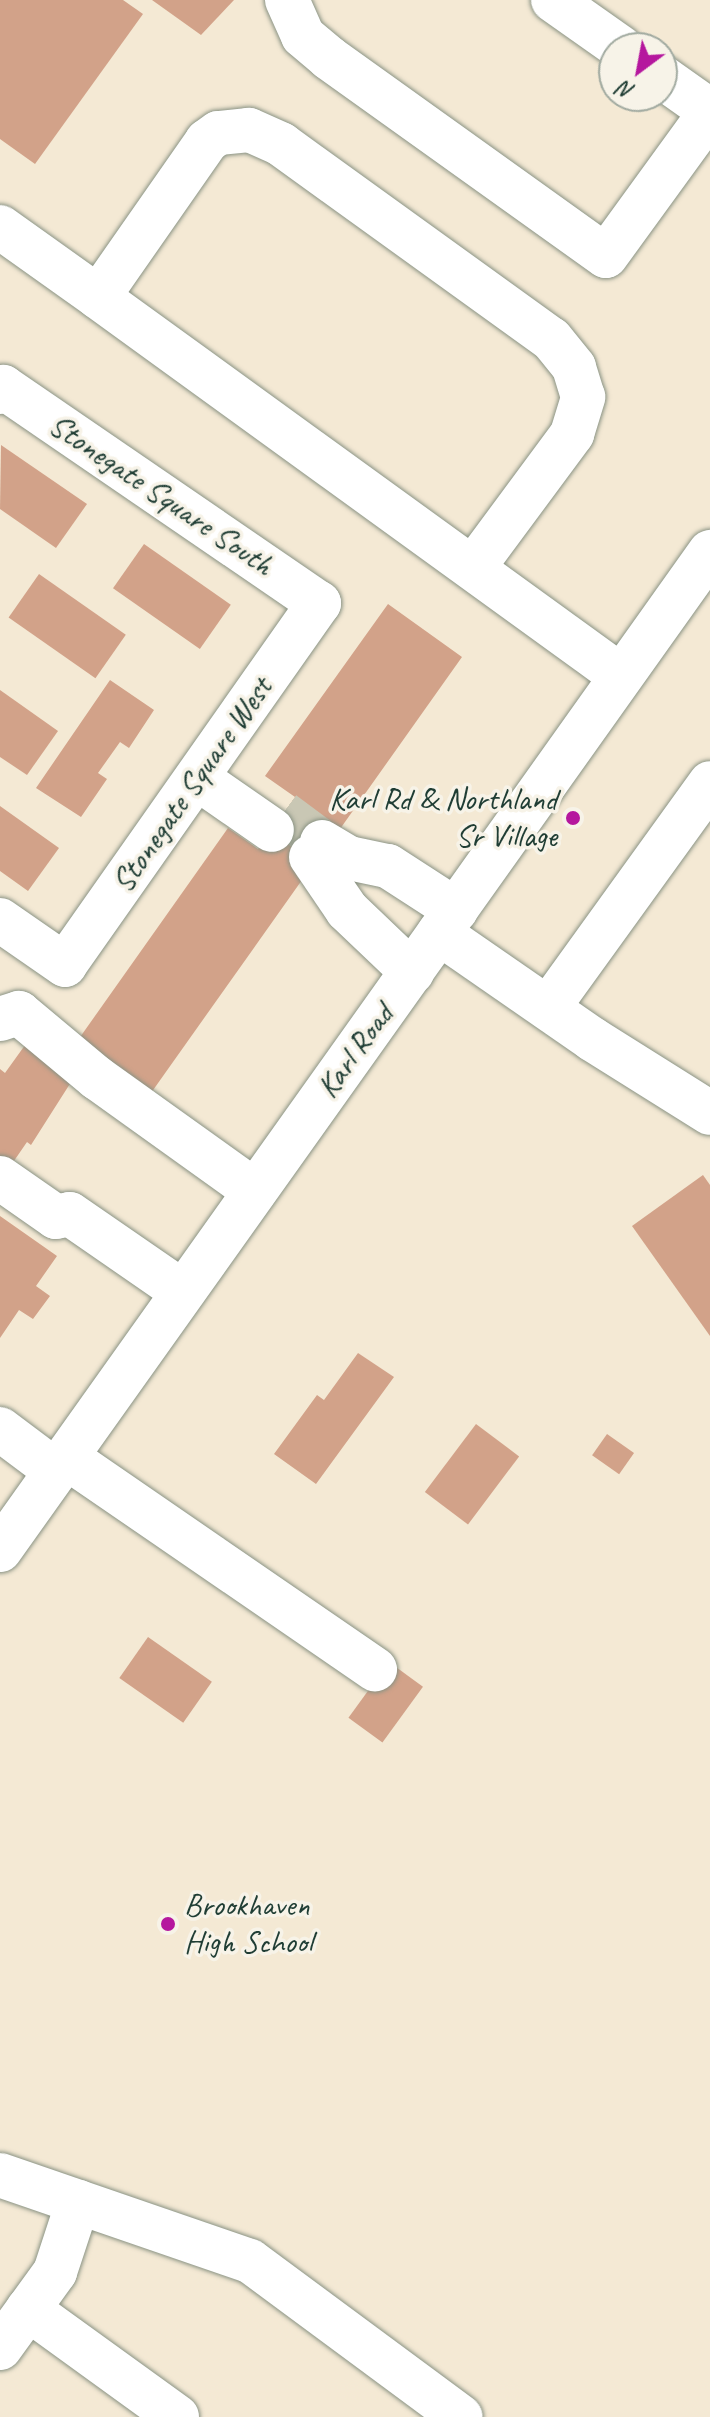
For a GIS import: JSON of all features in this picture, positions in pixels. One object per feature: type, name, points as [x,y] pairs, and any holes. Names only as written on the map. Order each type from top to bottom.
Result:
[{"type":"main road","points":[[287,0],[303,36],[329,58],[606,256],[710,112],[678,89]]},
{"type":"main road","points":[[553,0],[598,32]]},
{"type":"main road","points":[[98,297],[207,141],[218,133],[249,130],[281,144],[538,330],[574,367],[583,397],[572,434],[473,568]]},
{"type":"main road","points":[[0,227],[621,676]]},
{"type":"main road","name":"Stonegate Square South","points":[[2,390],[319,603]]},
{"type":"main road","name":"Karl Road","points":[[0,1550],[710,552]]},
{"type":"main road","name":"Stonegate Square West","points":[[0,920],[65,965],[319,603]]},
{"type":"main road","points":[[203,769],[278,822]]},
{"type":"main road","points":[[548,1008],[710,783]]},
{"type":"main road","points":[[412,972],[347,910],[316,850],[388,866],[548,1008],[710,1113]]},
{"type":"main road","points":[[0,1019],[19,1013],[97,1078],[255,1191]]},
{"type":"main road","points":[[0,1178],[56,1217],[70,1214],[183,1292]]},
{"type":"main road","points":[[0,1429],[186,1534],[375,1669]]},
{"type":"main road","points":[[0,2175],[250,2261],[461,2417]]},
{"type":"main road","points":[[0,2348],[55,2272],[78,2202]]},
{"type":"main road","points":[[28,2309],[177,2417]]},
{"type":"building","points":[[0,0],[123,0],[143,14],[35,164],[0,139]]},
{"type":"building","points":[[152,0],[234,0],[201,35]]},
{"type":"building","points":[[1,445],[87,504],[56,548],[0,509]]},
{"type":"building","points":[[144,544],[231,605],[200,649],[113,588]]},
{"type":"building","points":[[39,574],[126,635],[95,678],[9,617]]},
{"type":"building","points":[[388,604],[462,657],[340,829],[334,825],[297,876],[302,880],[151,1093],[78,1040],[228,828],[258,849],[272,830],[295,797],[265,776]]},
{"type":"building","points":[[110,680],[154,710],[129,748],[120,742],[98,773],[107,779],[81,817],[36,788]]},
{"type":"building","points":[[0,690],[58,731],[27,775],[0,757]]},
{"type":"building","points":[[0,806],[59,848],[28,891],[0,871]]},
{"type":"building","points":[[33,1034],[80,1068],[31,1145],[27,1142],[7,1171],[0,1166],[0,1069],[5,1073]]},
{"type":"building","points":[[703,1175],[710,1185],[710,1336],[632,1226]]},
{"type":"building","points":[[0,1216],[57,1256],[36,1286],[50,1296],[33,1319],[19,1310],[0,1338]]},
{"type":"building","points":[[358,1353],[394,1377],[316,1484],[274,1454],[317,1395],[324,1400]]},
{"type":"building","points":[[476,1424],[519,1456],[468,1524],[425,1492]]},
{"type":"building","points":[[607,1434],[634,1453],[619,1474],[592,1455]]},
{"type":"building","points":[[148,1637],[212,1682],[183,1723],[119,1678]]},
{"type":"building","points":[[389,1662],[423,1687],[382,1743],[348,1718]]},
{"type":"tunnel","points":[[283,813],[322,842]]},
{"type":"place","name":"Karl Rd & Northland Sr Village","points":[[573,818]]},
{"type":"place","name":"Brookhaven High School","points":[[168,1924]]}]
